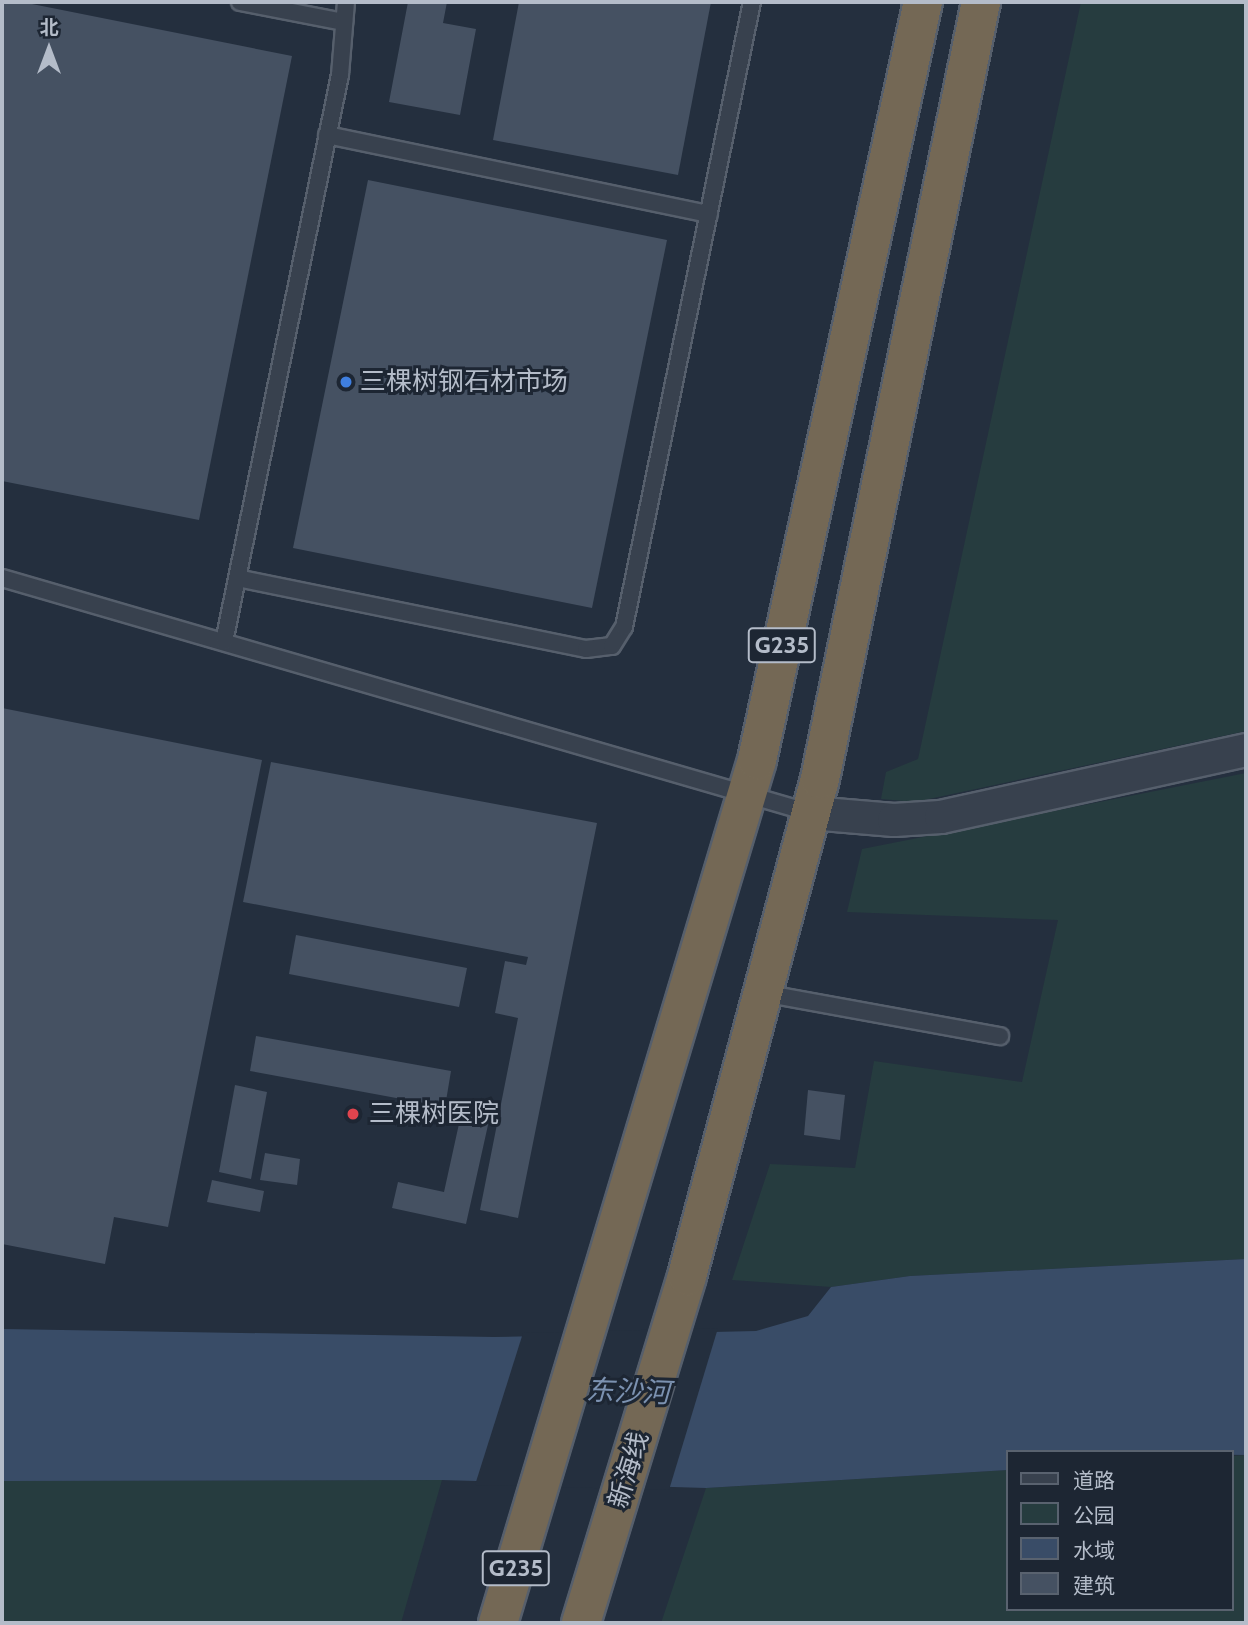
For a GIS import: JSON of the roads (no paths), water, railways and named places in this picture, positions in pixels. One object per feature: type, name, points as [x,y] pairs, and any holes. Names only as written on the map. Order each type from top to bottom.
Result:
[{"type":"highway","name":"G235","points":[[498,1623],[534,1513],[747,794],[923,2]]},
{"type":"highway","name":"G235","points":[[763,993],[811,813],[981,2]]},
{"type":"highway","name":"新海线","points":[[581,1623],[687,1276],[763,993]]},
{"type":"street","points":[[811,813],[894,820],[941,817],[1246,750]]},
{"type":"lane","points":[[240,2],[344,22]]},
{"type":"lane","points":[[224,642],[327,135],[346,2]]},
{"type":"lane","points":[[237,578],[586,649],[612,646],[624,627],[752,2]]},
{"type":"lane","points":[[327,135],[709,214]]},
{"type":"lane","points":[[2,579],[811,813]]},
{"type":"lane","points":[[763,993],[1000,1036]]},
{"type":"water","name":"东沙河","points":[[1246,1259],[1246,1455],[1234,1455],[1234,1450],[1006,1450],[1006,1470],[706,1488],[442,1480],[2,1481],[2,1329],[494,1337],[756,1331],[808,1316],[831,1287],[910,1276]]},
{"type":"place","name":"三棵树钢石材市场","points":[[346,382]]},
{"type":"place","name":"三棵树医院","points":[[353,1114]]}]
